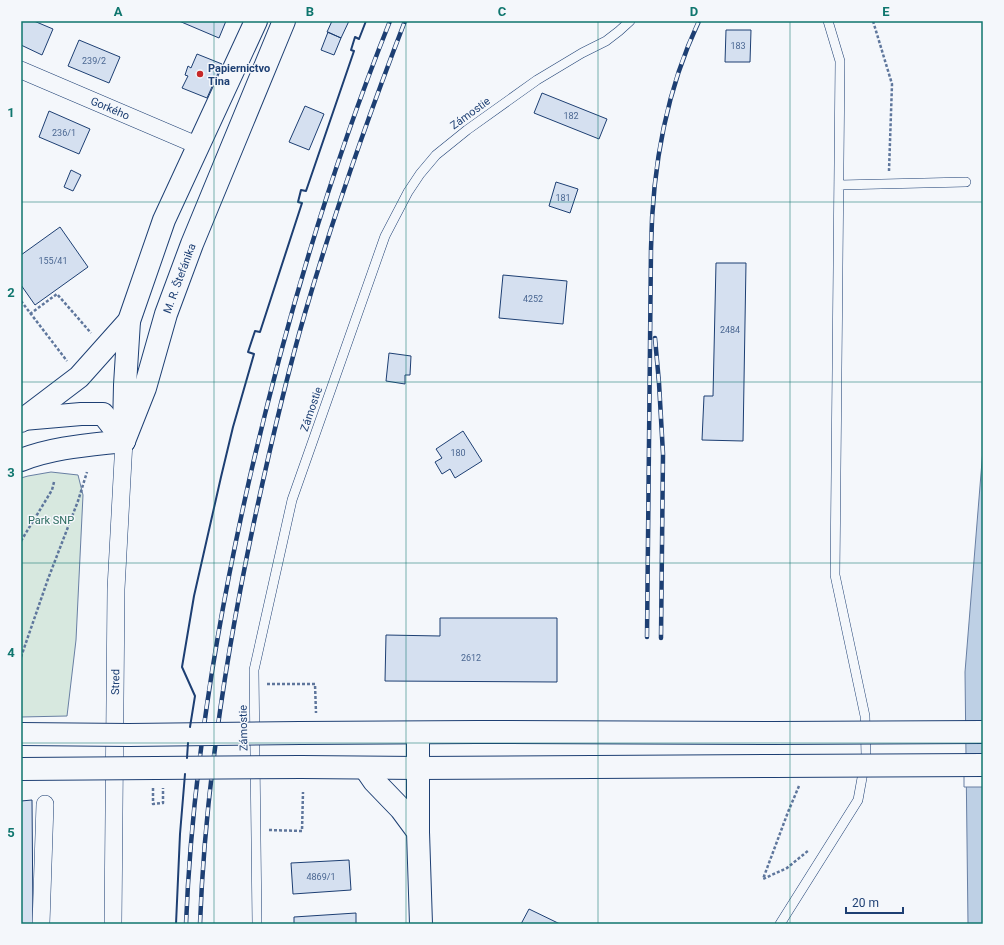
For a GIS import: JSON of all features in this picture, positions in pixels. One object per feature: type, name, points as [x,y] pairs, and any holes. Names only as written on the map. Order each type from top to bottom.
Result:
[{"type":"main road","points":[[124,441],[125,385],[129,321],[164,220],[256,21]]},
{"type":"main road","name":"M. R. Štefánika","points":[[124,441],[145,388],[168,307],[192,244],[284,21]]},
{"type":"main road","points":[[22,420],[79,377],[129,321]]},
{"type":"main road","points":[[22,420],[81,414],[103,414],[124,441]]},
{"type":"main road","points":[[21,460],[36,454],[78,446],[124,441]]},
{"type":"main road","points":[[21,734],[129,735],[418,732],[983,732]]},
{"type":"main road","points":[[418,732],[418,832],[421,924]]},
{"type":"main road","points":[[21,769],[983,765]]},
{"type":"main road","points":[[365,768],[374,781],[400,809],[418,832]]},
{"type":"street","name":"Gorkého","points":[[21,70],[199,146]]},
{"type":"street","name":"Stred","points":[[114,924],[116,589],[124,441]]},
{"type":"street","points":[[41,924],[46,804]]},
{"type":"lane","name":"Zámostie","points":[[257,924],[254,670],[292,500],[385,236],[408,192],[420,174],[436,155],[467,130],[537,80],[582,53],[606,41],[630,21]]},
{"type":"lane","points":[[780,924],[858,800],[866,756],[864,716],[835,575],[840,61],[828,21]]},
{"type":"lane","points":[[839,184],[966,182]]},
{"type":"path","points":[[873,21],[892,84],[888,184]]},
{"type":"path","points":[[30,314],[57,294],[91,332]]},
{"type":"path","points":[[21,301],[67,362]]},
{"type":"path","points":[[21,657],[48,579],[78,501],[87,472]]},
{"type":"path","points":[[21,541],[52,490],[54,482]]},
{"type":"path","points":[[266,684],[315,684],[316,717]]},
{"type":"path","points":[[153,785],[153,804],[164,803],[163,781]]},
{"type":"path","points":[[800,783],[763,879],[787,868],[818,843],[833,840]]},
{"type":"path","points":[[268,830],[302,831],[303,792]]},
{"type":"green space","name":"Park SNP","points":[[51,472],[78,475],[83,495],[76,640],[67,716],[21,717],[21,478]]},
{"type":"water","points":[[983,449],[983,924],[968,924],[965,672]]},
{"type":"pier","points":[[964,754],[983,754],[983,787],[964,787]]},
{"type":"building","points":[[21,21],[34,21],[53,29],[42,55],[21,45]]},
{"type":"building","points":[[179,21],[226,21],[219,38]]},
{"type":"building","points":[[332,21],[349,21],[341,38],[327,32]]},
{"type":"building","points":[[726,30],[751,30],[750,62],[725,62]]},
{"type":"building","points":[[328,32],[341,38],[334,55],[321,50]]},
{"type":"building","points":[[79,40],[120,57],[109,83],[68,66]]},
{"type":"building","points":[[197,54],[222,64],[207,98],[182,88],[188,76],[185,75],[188,66],[191,68]]},
{"type":"building","points":[[542,93],[607,119],[599,139],[534,113]]},
{"type":"building","points":[[305,106],[324,114],[309,150],[289,142]]},
{"type":"building","points":[[49,111],[90,129],[79,154],[39,137]]},
{"type":"building","points":[[71,170],[81,175],[73,191],[64,187]]},
{"type":"building","points":[[556,182],[578,189],[570,213],[549,206]]},
{"type":"building","points":[[60,227],[88,267],[35,305],[21,285],[21,255]]},
{"type":"building","points":[[716,263],[746,263],[743,441],[702,440],[704,396],[713,396]]},
{"type":"building","points":[[503,275],[567,281],[563,324],[499,318]]},
{"type":"building","points":[[389,353],[411,356],[410,375],[405,375],[405,384],[386,381]]},
{"type":"building","points":[[463,431],[482,461],[455,478],[450,469],[442,474],[435,462],[442,458],[436,449]]},
{"type":"building","points":[[440,618],[557,618],[557,682],[385,681],[386,635],[440,636]]},
{"type":"building","points":[[32,800],[33,924],[21,924],[21,801]]},
{"type":"building","points":[[349,860],[351,890],[293,894],[291,863]]},
{"type":"building","points":[[529,909],[560,924],[521,924]]},
{"type":"building","points":[[356,913],[356,924],[294,924],[294,917]]},
{"type":"railway","points":[[186,924],[194,812],[207,701],[226,591],[249,481],[278,364],[310,248],[368,77],[390,21]]},
{"type":"railway","points":[[200,924],[207,822],[218,722],[234,621],[265,470],[291,365],[316,276],[352,166],[405,21]]},
{"type":"railway","points":[[647,637],[651,249],[654,191],[669,104],[687,48],[699,21]]},
{"type":"railway","points":[[655,338],[663,454],[661,638]]},
{"type":"wall","points":[[190,727],[195,696],[182,667],[194,596],[221,477],[233,427],[254,354],[248,352],[255,331],[260,332],[302,203],[298,202],[301,190],[306,191],[354,51],[351,50],[355,37],[359,39],[366,21]]},
{"type":"wall","points":[[187,758],[188,743]]},
{"type":"wall","points":[[176,924],[180,834],[185,774]]},
{"type":"place","name":"Papiernictvo Tina","points":[[200,74]]}]
